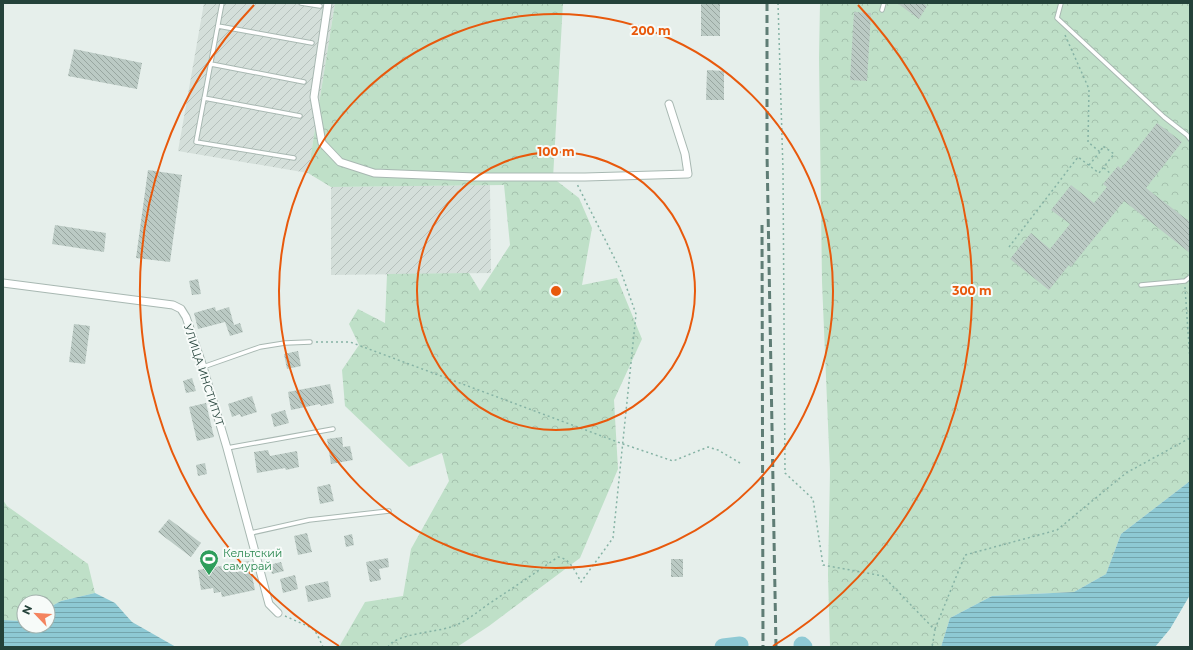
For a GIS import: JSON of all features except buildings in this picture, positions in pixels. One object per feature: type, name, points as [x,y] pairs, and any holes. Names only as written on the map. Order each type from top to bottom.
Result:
[{"type":"street","points":[[328,3],[314,97],[322,143],[340,162],[374,173],[475,177],[573,177],[688,174],[685,154],[669,104]]},
{"type":"street","name":"УЛИЦА ИНСТИТУТ","points":[[3,283],[173,306],[181,309],[186,317],[203,367],[270,604],[278,613]]},
{"type":"lane","points":[[222,3],[196,142],[294,158]]},
{"type":"lane","points":[[301,3],[320,6]]},
{"type":"lane","points":[[882,10],[884,3]]},
{"type":"lane","points":[[1061,3],[1057,18],[1164,117],[1190,138]]},
{"type":"lane","points":[[218,26],[312,44]]},
{"type":"lane","points":[[211,64],[304,82]]},
{"type":"lane","points":[[204,98],[300,116]]},
{"type":"lane","points":[[1141,285],[1185,281],[1190,277]]},
{"type":"lane","points":[[203,367],[260,347],[285,343],[310,342]]},
{"type":"lane","points":[[227,448],[333,429]]},
{"type":"lane","points":[[251,533],[309,520],[389,511]]},
{"type":"path","points":[[778,3],[783,170],[785,473],[813,499],[823,565],[883,576],[935,630]]},
{"type":"path","points":[[1064,32],[1089,89],[1088,142],[1100,152]]},
{"type":"path","points":[[1009,247],[1078,157],[1099,173],[1114,154],[1104,146],[1089,165]]},
{"type":"path","points":[[1104,168],[1111,174]]},
{"type":"path","points":[[388,647],[398,639],[451,627],[469,619],[485,606],[558,558],[567,560],[581,582],[613,538],[636,314],[620,269],[573,177]]},
{"type":"path","points":[[1185,281],[1190,362]]},
{"type":"path","points":[[310,342],[350,342],[623,444],[673,461],[708,447],[718,450],[740,463]]},
{"type":"path","points":[[932,647],[935,630],[965,555],[1057,530],[1126,473],[1190,438]]},
{"type":"path","points":[[278,613],[312,628],[317,634],[323,647]]},
{"type":"shaded area","points":[[204,3],[335,3],[308,173],[178,151]]},
{"type":"shaded area","points":[[490,185],[491,273],[331,275],[331,187]]},
{"type":"green space","points":[[335,3],[563,3],[553,178],[579,198],[592,228],[582,285],[617,278],[642,339],[614,400],[618,469],[580,558],[489,626],[457,647],[339,647],[365,602],[403,596],[411,549],[449,481],[442,453],[409,467],[345,406],[342,370],[359,345],[349,324],[358,309],[385,323],[387,274],[469,273],[480,291],[510,245],[504,185],[331,187],[308,173]]},
{"type":"green space","points":[[820,3],[1190,3],[1190,481],[1121,534],[1106,574],[1074,592],[992,596],[950,618],[941,647],[830,647],[828,575],[830,472],[822,282],[819,58]]},
{"type":"green space","points":[[3,500],[7,506],[88,564],[95,593],[61,601],[56,604],[56,594],[16,594],[16,621],[3,620]]},
{"type":"water","points":[[1190,481],[1190,595],[1170,629],[1155,647],[941,647],[950,618],[992,596],[1074,592],[1106,574],[1121,534]]},
{"type":"water","points":[[95,593],[115,603],[132,622],[176,647],[3,647],[3,620],[16,621],[16,634],[56,634],[56,604],[61,601]]},
{"type":"waterway","points":[[723,647],[740,645]]},
{"type":"railway","points":[[767,3],[767,153],[776,647]]},
{"type":"railway","points":[[762,225],[763,647]]},
{"type":"place","name":"Кельтский самурай","points":[[209,576]]}]
